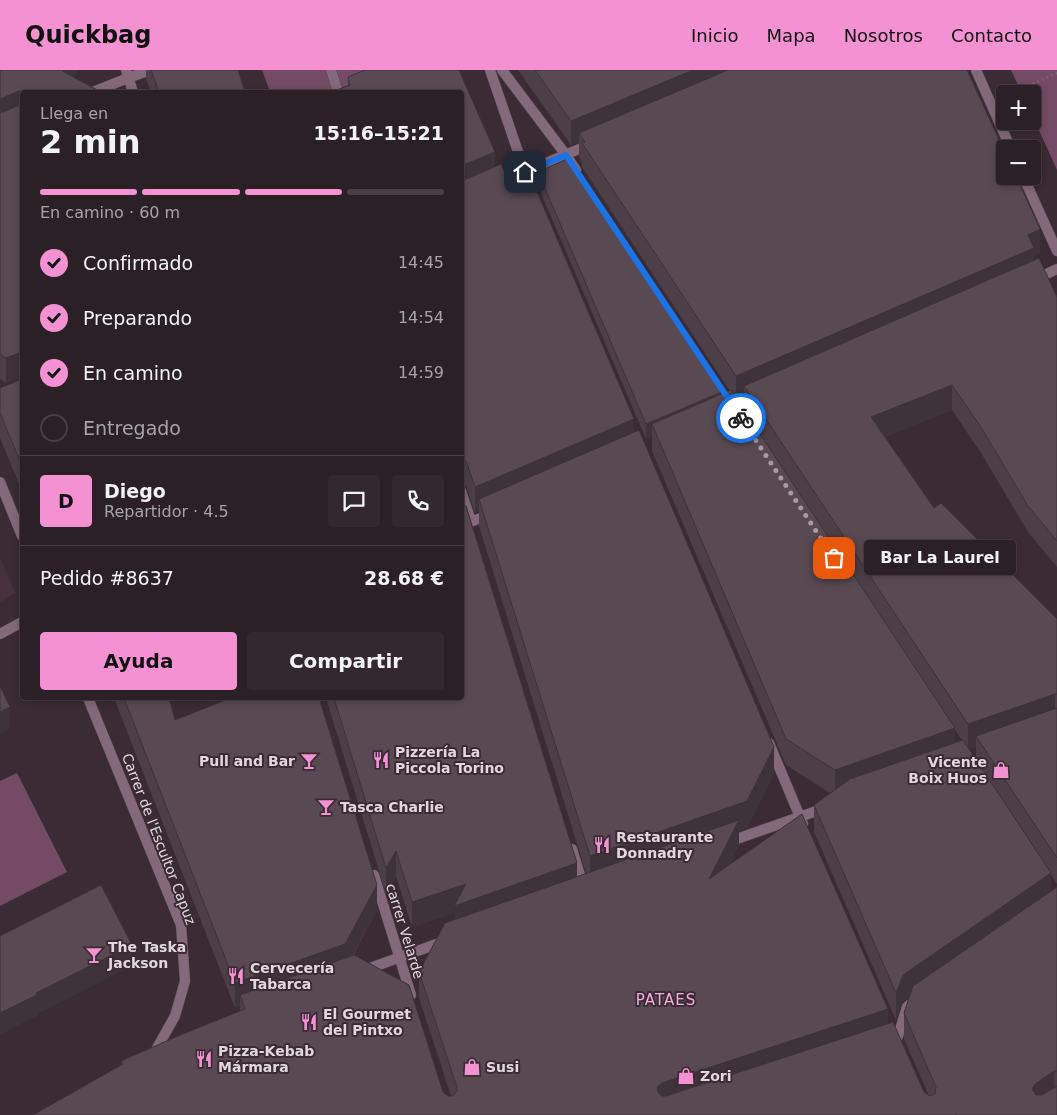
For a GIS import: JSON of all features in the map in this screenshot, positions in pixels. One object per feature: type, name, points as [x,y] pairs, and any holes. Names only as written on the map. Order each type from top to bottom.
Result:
[{"type":"street","points":[[97,90],[127,74],[150,70]]},
{"type":"street","points":[[331,70],[337,90]]},
{"type":"street","points":[[490,70],[532,190]]},
{"type":"street","points":[[502,70],[582,179]]},
{"type":"street","points":[[976,70],[1007,140]]},
{"type":"street","points":[[127,74],[132,90]]},
{"type":"street","points":[[507,179],[602,139]]},
{"type":"street","points":[[1028,185],[1053,233],[1057,251]]},
{"type":"street","points":[[1026,284],[1057,270]]},
{"type":"street","points":[[0,482],[20,531]]},
{"type":"street","points":[[464,504],[469,527],[498,510]]},
{"type":"street","points":[[0,634],[20,623]]},
{"type":"street","name":"Carrer de l'Escultor Capuz","points":[[89,700],[181,925],[185,981],[175,1016],[152,1050],[173,1039]]},
{"type":"street","points":[[766,736],[808,835]]},
{"type":"street","points":[[716,846],[837,804]]},
{"type":"street","points":[[568,835],[585,892]]},
{"type":"street","name":"carrer Velarde","points":[[370,865],[414,1004]]},
{"type":"street","points":[[353,974],[455,938]]},
{"type":"street","points":[[898,1044],[908,1006],[915,1001]]},
{"type":"street","points":[[889,1023],[898,1044]]},
{"type":"street","points":[[878,1046],[898,1044]]},
{"type":"path","points":[[1030,85],[1057,72]]},
{"type":"shaded area","points":[[262,70],[419,70],[374,90],[269,90]]},
{"type":"shaded area","points":[[1011,70],[1057,70],[1057,170],[1039,130],[1041,130],[1041,85],[1018,85]]},
{"type":"shaded area","points":[[0,558],[16,593],[0,602]]},
{"type":"shaded area","points":[[17,773],[67,872],[0,906],[0,781]]},
{"type":"building","points":[[0,70],[63,70],[97,90],[20,90],[0,99]]},
{"type":"building","points":[[151,70],[238,70],[244,90],[158,90]]},
{"type":"building","points":[[365,70],[459,70],[495,152],[464,165],[464,90],[336,90],[350,85],[348,77]]},
{"type":"building","points":[[535,70],[693,70],[571,121]]},
{"type":"building","points":[[728,70],[967,70],[999,140],[996,140],[996,185],[1020,185],[1040,229],[1028,235],[1034,248],[736,376],[582,143],[585,142],[579,133]]},
{"type":"building","points":[[20,105],[20,353],[6,358],[0,354],[0,112]]},
{"type":"building","points":[[569,158],[724,391],[646,424],[538,172]]},
{"type":"building","points":[[501,164],[506,175],[526,166],[634,419],[475,487],[466,461],[464,461],[464,180]]},
{"type":"building","points":[[1039,258],[1057,297],[1057,541],[1028,506],[981,427],[952,385],[871,417],[934,508],[941,503],[1057,619],[1057,694],[968,724],[744,386]]},
{"type":"building","points":[[20,380],[20,461],[0,413],[0,388]]},
{"type":"building","points":[[731,390],[955,728],[835,770],[786,739],[652,424]]},
{"type":"building","points":[[639,430],[774,747],[747,801],[590,856],[479,499]]},
{"type":"building","points":[[464,506],[466,506],[577,863],[454,906],[466,884],[412,902],[396,851],[386,868],[335,700],[464,700]]},
{"type":"building","points":[[0,686],[10,707],[0,712]]},
{"type":"building","points":[[125,700],[170,700],[175,720],[226,700],[320,700],[377,885],[345,944],[235,983]]},
{"type":"building","points":[[1057,708],[1057,858],[976,736]]},
{"type":"building","points":[[963,740],[1051,873],[903,975],[896,993],[814,805],[850,779]]},
{"type":"building","points":[[802,814],[888,1009],[662,1083],[657,1087],[658,1092],[662,1096],[666,1096],[893,1022],[924,1092],[929,1096],[935,1094],[936,1087],[904,1013],[913,986],[1057,887],[1057,1071],[1054,1071],[1035,1084],[1032,1089],[1036,1095],[1042,1095],[1057,1086],[1057,1115],[33,1115],[123,1064],[121,1061],[245,1009],[240,995],[354,955],[409,985],[443,1092],[448,1096],[453,1096],[457,1091],[457,1087],[419,972],[445,923],[739,820],[709,879]]},
{"type":"building","points":[[101,885],[132,945],[0,1013],[0,936]]},
{"type":"way so far","points":[[741,418],[834,558]]},
{"type":"place","name":"Bar La Laurel","points":[[834,558]]},
{"type":"place","name":"Pizzería La Piccola Torino","points":[[381,760]]},
{"type":"place","name":"Pull and Bar","points":[[309,761]]},
{"type":"place","name":"Vicente Boix Huos","points":[[1001,770]]},
{"type":"place","name":"Tasca Charlie","points":[[326,807]]},
{"type":"place","name":"Restaurante Donnadry","points":[[602,845]]},
{"type":"place","name":"The Taska Jackson","points":[[94,955]]},
{"type":"place","name":"Cervecería Tabarca","points":[[236,976]]},
{"type":"place","name":"El Gourmet del Pintxo","points":[[309,1022]]},
{"type":"place","name":"Pizza-Kebab Mármara","points":[[204,1059]]},
{"type":"place","name":"Susi","points":[[472,1067]]},
{"type":"place","name":"Zori","points":[[686,1076]]},
{"type":"district","name":"PATAES","points":[[666,1000]]},
{"type":"route","points":[[525,172],[566,155],[741,418]]}]
